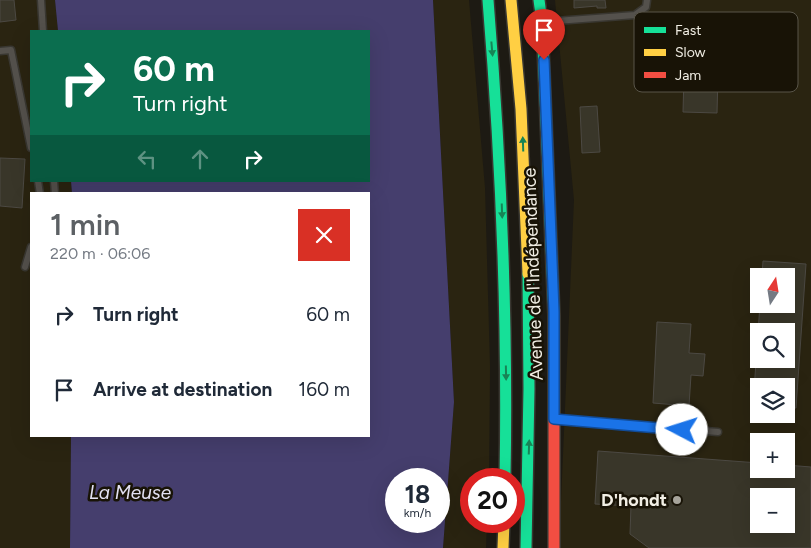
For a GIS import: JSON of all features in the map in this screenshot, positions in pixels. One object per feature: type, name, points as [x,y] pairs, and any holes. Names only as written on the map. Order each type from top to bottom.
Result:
[{"type":"main road","points":[[488,0],[498,124],[504,271],[507,423],[505,468]]},
{"type":"main road","points":[[511,0],[522,124],[528,270],[529,425],[526,548]]},
{"type":"main road","name":"Avenue de l'Indépendance","points":[[539,0],[542,22],[554,312],[554,548]]},
{"type":"main road","points":[[503,548],[504,533]]},
{"type":"lane","points":[[40,0],[43,30]]},
{"type":"lane","points":[[639,12],[646,7],[647,0]]},
{"type":"lane","points":[[542,22],[634,15]]},
{"type":"lane","points":[[0,51],[11,50],[30,143]]},
{"type":"lane","points":[[25,267],[30,251]]},
{"type":"lane","points":[[554,419],[718,432]]},
{"type":"shaded area","points":[[0,0],[55,0],[58,30],[30,30],[30,182],[71,182],[72,192],[30,192],[30,437],[71,437],[70,548],[0,548]]},
{"type":"shaded area","points":[[433,0],[469,0],[485,188],[490,367],[489,468],[460,468],[460,533],[487,533],[486,548],[443,548],[444,533],[450,533],[449,468],[454,402]]},
{"type":"shaded area","points":[[555,0],[811,0],[811,548],[559,548],[574,200]]},
{"type":"water","name":"La Meuse","points":[[55,0],[433,0],[454,402],[449,468],[385,468],[385,533],[444,533],[443,548],[70,548],[71,437],[370,437],[370,192],[72,192],[71,182],[370,182],[370,30],[58,30]]},
{"type":"building","points":[[0,0],[14,0],[16,20],[0,22]]},
{"type":"building","points":[[574,0],[605,0],[606,8],[597,8],[597,6],[574,8]]},
{"type":"building","points":[[684,92],[718,92],[717,113],[683,112]]},
{"type":"building","points":[[597,106],[600,152],[582,153],[580,107]]},
{"type":"building","points":[[0,158],[25,159],[22,208],[0,206]]},
{"type":"building","points":[[763,261],[806,264],[796,408],[795,378],[755,378],[756,368],[795,368],[795,323],[759,323],[759,313],[795,313],[795,268],[763,268]]},
{"type":"building","points":[[657,322],[691,324],[689,353],[705,354],[703,376],[691,375],[689,406],[653,403]]},
{"type":"building","name":"D'hondt","points":[[598,451],[750,462],[750,478],[795,478],[795,466],[811,467],[811,548],[649,548],[630,534],[631,506],[595,504]]},
{"type":"traffic: fast","points":[[488,0],[497,120],[502,240],[506,419],[505,468]]},
{"type":"traffic: fast","points":[[539,0],[542,22],[554,316]]},
{"type":"traffic: fast","points":[[526,548],[529,389],[528,274]]},
{"type":"traffic: slow","points":[[511,0],[521,109],[528,274]]},
{"type":"traffic: slow","points":[[503,548],[504,533]]},
{"type":"traffic: jam","points":[[554,316],[554,548]]},
{"type":"place","name":"D'hondt","points":[[677,500]]},
{"type":"route","points":[[544,60],[554,312],[554,419],[682,430]]}]
